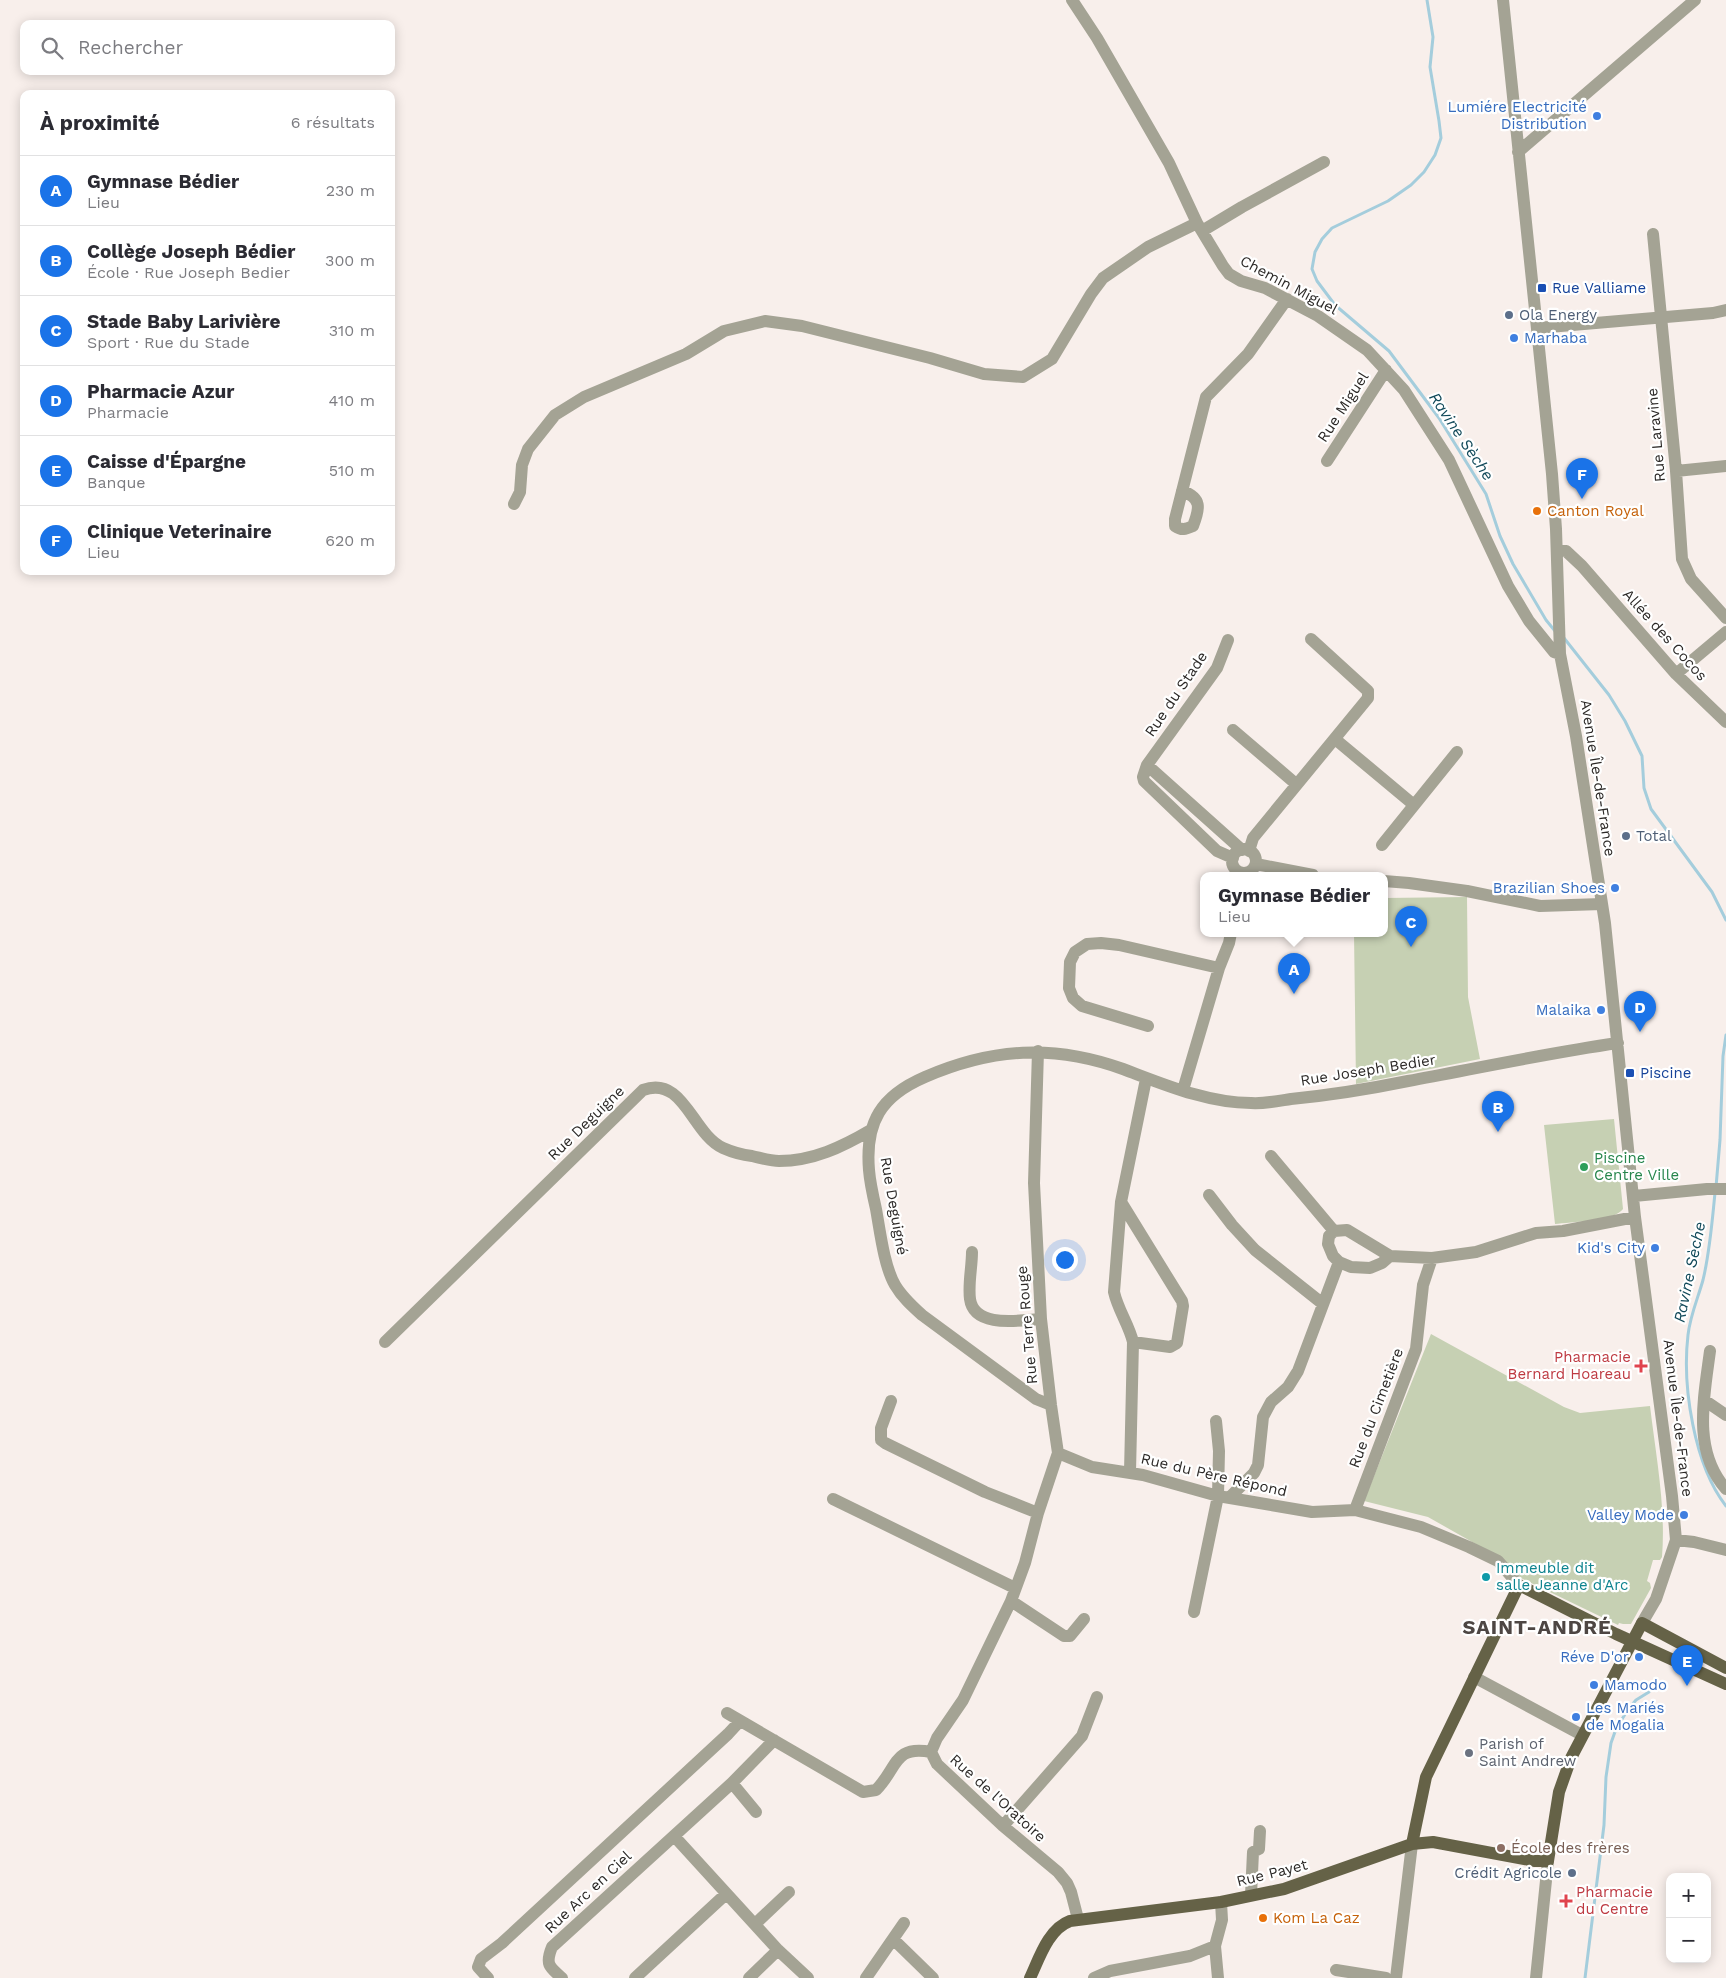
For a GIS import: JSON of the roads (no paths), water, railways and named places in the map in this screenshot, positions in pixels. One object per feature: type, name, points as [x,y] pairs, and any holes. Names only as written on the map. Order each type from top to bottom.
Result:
[{"type":"main road","name":"Rue du Père Répond","points":[[1518,1585],[1616,1634],[1726,1684]]},
{"type":"main road","points":[[1412,1844],[1426,1777],[1518,1585]]},
{"type":"main road","points":[[1642,1623],[1726,1668]]},
{"type":"main road","name":"Avenue Île-de-France","points":[[1548,1861],[1559,1792],[1571,1758],[1642,1623]]},
{"type":"main road","name":"Rue Payet","points":[[1030,1978],[1044,1947],[1057,1929],[1064,1923],[1078,1919],[1221,1902],[1251,1896],[1306,1882],[1412,1844],[1433,1842],[1526,1859],[1548,1861]]},
{"type":"street","name":"Chemin Miguel","points":[[1072,0],[1097,38],[1169,163],[1199,227],[1230,274],[1241,281],[1265,288],[1318,316],[1367,350],[1404,390],[1449,460],[1508,586],[1529,621],[1554,652],[1560,654]]},
{"type":"street","name":"Avenue Île-de-France","points":[[1502,0],[1552,474],[1557,550],[1558,640],[1576,736],[1602,904],[1635,1217],[1672,1496],[1676,1540],[1656,1599],[1642,1623]]},
{"type":"street","points":[[1518,152],[1695,0]]},
{"type":"street","points":[[514,504],[520,492],[522,465],[528,450],[555,415],[584,397],[686,354],[724,331],[765,322],[802,326],[930,358],[984,374],[1023,377],[1052,359],[1090,294],[1103,278],[1148,247],[1199,227],[1324,162]]},
{"type":"street","name":"Rue Laravine","points":[[1652,234],[1676,471],[1682,559],[1691,579],[1726,618]]},
{"type":"street","points":[[1182,491],[1206,397],[1248,354],[1287,299]]},
{"type":"street","points":[[1537,328],[1713,313],[1726,310]]},
{"type":"street","name":"Rue Miguel","points":[[1327,461],[1386,370]]},
{"type":"street","points":[[1676,471],[1726,466]]},
{"type":"street","name":"Allée des Cocos","points":[[1557,550],[1566,550],[1582,566],[1676,674],[1726,722]]},
{"type":"street","points":[[1557,565],[1582,566]]},
{"type":"street","points":[[1676,674],[1726,632]]},
{"type":"street","name":"Rue du Stade","points":[[1147,765],[1217,668],[1228,640]]},
{"type":"street","points":[[1238,872],[1234,865],[1253,838],[1366,702],[1369,694],[1368,690],[1310,640]]},
{"type":"street","points":[[1232,730],[1296,784]]},
{"type":"street","points":[[1335,739],[1414,805]]},
{"type":"street","points":[[1382,845],[1457,752]]},
{"type":"street","points":[[1242,853],[1147,765],[1143,777],[1144,781],[1217,851],[1255,856],[1256,864],[1249,872]]},
{"type":"street","points":[[1256,864],[1297,872]]},
{"type":"street","points":[[1388,881],[1467,892],[1540,906],[1602,904]]},
{"type":"street","points":[[1183,1090],[1219,968],[1230,937]]},
{"type":"street","points":[[1148,1026],[1082,1006],[1073,998],[1069,988],[1070,962],[1075,952],[1087,944],[1119,945],[1219,968]]},
{"type":"street","name":"Rue Joseph Bedier","points":[[1038,1051],[1076,1055],[1183,1090],[1224,1101],[1252,1104],[1345,1094],[1516,1060],[1618,1043]]},
{"type":"street","name":"Rue Deguigné","points":[[1038,1051],[995,1055],[948,1067],[908,1084],[881,1107],[871,1130],[868,1144],[869,1172],[883,1248],[894,1284],[904,1299],[922,1315],[1036,1399],[1051,1405]]},
{"type":"street","name":"Rue Terre Rouge","points":[[931,1752],[937,1738],[963,1700],[1011,1601],[1025,1563],[1038,1513],[1058,1453],[1041,1319],[1034,1183],[1038,1051]]},
{"type":"street","points":[[1130,1472],[1132,1342],[1131,1334],[1116,1302],[1114,1292],[1121,1202],[1146,1079]]},
{"type":"street","name":"Rue Deguigne","points":[[385,1342],[643,1090],[652,1087],[663,1088],[674,1095],[685,1105],[704,1134],[722,1148],[777,1162],[812,1158],[846,1145],[871,1130]]},
{"type":"street","points":[[1272,1156],[1334,1231]]},
{"type":"street","points":[[1634,1196],[1726,1189]]},
{"type":"street","points":[[1209,1195],[1232,1225],[1255,1250],[1323,1304]]},
{"type":"street","points":[[1121,1202],[1182,1301],[1183,1306],[1178,1343],[1175,1346],[1132,1342]]},
{"type":"street","points":[[1390,1256],[1382,1263],[1370,1268],[1351,1267],[1339,1262],[1332,1256],[1328,1244],[1329,1236],[1334,1231],[1347,1230],[1390,1256],[1432,1258],[1476,1252],[1536,1233],[1563,1231],[1635,1217]]},
{"type":"street","points":[[972,1252],[970,1299],[974,1309],[980,1315],[994,1320],[1041,1319]]},
{"type":"street","name":"Rue du Cimetière","points":[[1355,1510],[1416,1349],[1423,1285],[1432,1258]]},
{"type":"street","points":[[1223,1497],[1254,1473],[1258,1466],[1263,1418],[1271,1402],[1288,1387],[1296,1376],[1339,1262]]},
{"type":"street","points":[[1710,1351],[1704,1400],[1703,1432],[1714,1473],[1726,1489]]},
{"type":"street","points":[[1704,1400],[1726,1415]]},
{"type":"street","points":[[891,1401],[880,1428],[881,1440],[884,1443],[985,1492],[1038,1513]]},
{"type":"street","points":[[1194,1612],[1223,1497],[1216,1421]]},
{"type":"street","name":"Rue du Père Répond","points":[[1058,1453],[1092,1467],[1130,1472],[1223,1497],[1312,1512],[1355,1510],[1421,1527],[1498,1561],[1518,1585]]},
{"type":"street","points":[[833,1499],[1015,1588]]},
{"type":"street","points":[[1676,1540],[1694,1542],[1726,1550]]},
{"type":"street","points":[[1011,1601],[1064,1636],[1070,1636],[1084,1619]]},
{"type":"street","points":[[1474,1677],[1582,1735]]},
{"type":"street","points":[[1003,1826],[1082,1736],[1097,1697]]},
{"type":"street","name":"Rue de l'Oratoire","points":[[727,1713],[863,1792],[876,1790],[901,1755],[909,1750],[931,1752],[936,1764],[1003,1826],[1058,1872],[1067,1883],[1075,1904],[1078,1919]]},
{"type":"street","points":[[488,1978],[478,1967],[481,1958],[502,1943],[740,1721]]},
{"type":"street","name":"Rue Arc en Ciel","points":[[562,1978],[549,1967],[548,1957],[552,1947],[732,1783],[774,1740]]},
{"type":"street","points":[[732,1783],[756,1812]]},
{"type":"street","points":[[1251,1896],[1250,1883],[1253,1852],[1259,1849],[1260,1831]]},
{"type":"street","points":[[674,1836],[778,1950],[808,1978]]},
{"type":"street","points":[[1396,1978],[1412,1844]]},
{"type":"street","points":[[1536,1978],[1548,1861]]},
{"type":"street","points":[[755,1924],[789,1892]]},
{"type":"street","points":[[635,1978],[726,1894]]},
{"type":"street","points":[[1218,1978],[1215,1946],[1222,1920],[1221,1902]]},
{"type":"street","points":[[866,1978],[904,1923]]},
{"type":"street","points":[[893,1939],[933,1978]]},
{"type":"street","points":[[1094,1978],[1110,1971],[1190,1956],[1215,1946]]},
{"type":"street","points":[[748,1978],[778,1950]]},
{"type":"street","points":[[1336,1970],[1386,1978]]},
{"type":"waterway","name":"Ravine Sèche","points":[[1427,0],[1433,37],[1430,67],[1441,138],[1435,155],[1424,172],[1411,185],[1388,201],[1332,228],[1322,239],[1315,252],[1312,269],[1317,281],[1335,305],[1389,351],[1439,418],[1486,494],[1500,536],[1513,564],[1546,620],[1555,631]]},
{"type":"waterway","name":"Ravine Sèche","points":[[1564,638],[1609,695],[1625,721],[1642,756],[1644,788],[1651,809],[1712,892],[1726,920]]},
{"type":"waterway","name":"Ravine Sèche","points":[[1716,1187],[1723,1056],[1726,1035]]},
{"type":"waterway","name":"Ravine Sèche","points":[[1715,1193],[1703,1280],[1689,1328],[1687,1377],[1689,1401],[1698,1447],[1715,1489],[1726,1506]]},
{"type":"waterway","name":"Ravine Sèche","points":[[1585,1978],[1604,1825],[1606,1777],[1611,1743],[1616,1729],[1627,1711],[1636,1700],[1649,1692]]},
{"type":"place","name":"Lumiére Electricité Distribution","points":[[1597,116]]},
{"type":"place","name":"Rue Valliame","points":[[1542,288]]},
{"type":"place","name":"Ola Energy","points":[[1509,315]]},
{"type":"place","name":"Marhaba","points":[[1514,338]]},
{"type":"place","name":"Clinique Veterinaire","points":[[1582,499]]},
{"type":"place","name":"Canton Royal","points":[[1537,511]]},
{"type":"place","name":"Total","points":[[1626,836]]},
{"type":"place","name":"Brazilian Shoes","points":[[1615,888]]},
{"type":"place","name":"Stade Baby Larivière","points":[[1411,947]]},
{"type":"place","name":"Gymnase Bédier","points":[[1294,994]]},
{"type":"place","name":"Malaika","points":[[1601,1010]]},
{"type":"place","name":"Pharmacie Azur","points":[[1640,1032]]},
{"type":"place","name":"Piscine","points":[[1630,1073]]},
{"type":"place","name":"Collège Joseph Bédier","points":[[1498,1132]]},
{"type":"place","name":"Piscine Centre Ville","points":[[1584,1167]]},
{"type":"place","name":"Kid's City","points":[[1655,1248]]},
{"type":"place","name":"Pharmacie Bernard Hoareau","points":[[1641,1366]]},
{"type":"place","name":"Valley Mode","points":[[1684,1515]]},
{"type":"place","name":"Immeuble dit salle Jeanne d'Arc","points":[[1486,1577]]},
{"type":"place","name":"Réve D'or","points":[[1639,1657]]},
{"type":"place","name":"Mamodo","points":[[1594,1685]]},
{"type":"place","name":"Caisse d'Épargne","points":[[1687,1686]]},
{"type":"place","name":"Les Mariés de Mogalia","points":[[1576,1717]]},
{"type":"place","name":"Parish of Saint Andrew","points":[[1469,1753]]},
{"type":"place","name":"École des frères","points":[[1501,1848]]},
{"type":"place","name":"Crédit Agricole","points":[[1572,1873]]},
{"type":"place","name":"Pharmacie du Centre","points":[[1566,1901]]},
{"type":"place","name":"Kom La Caz","points":[[1263,1918]]},
{"type":"district","name":"SAINT-ANDRÉ","points":[[1537,1627]]}]
